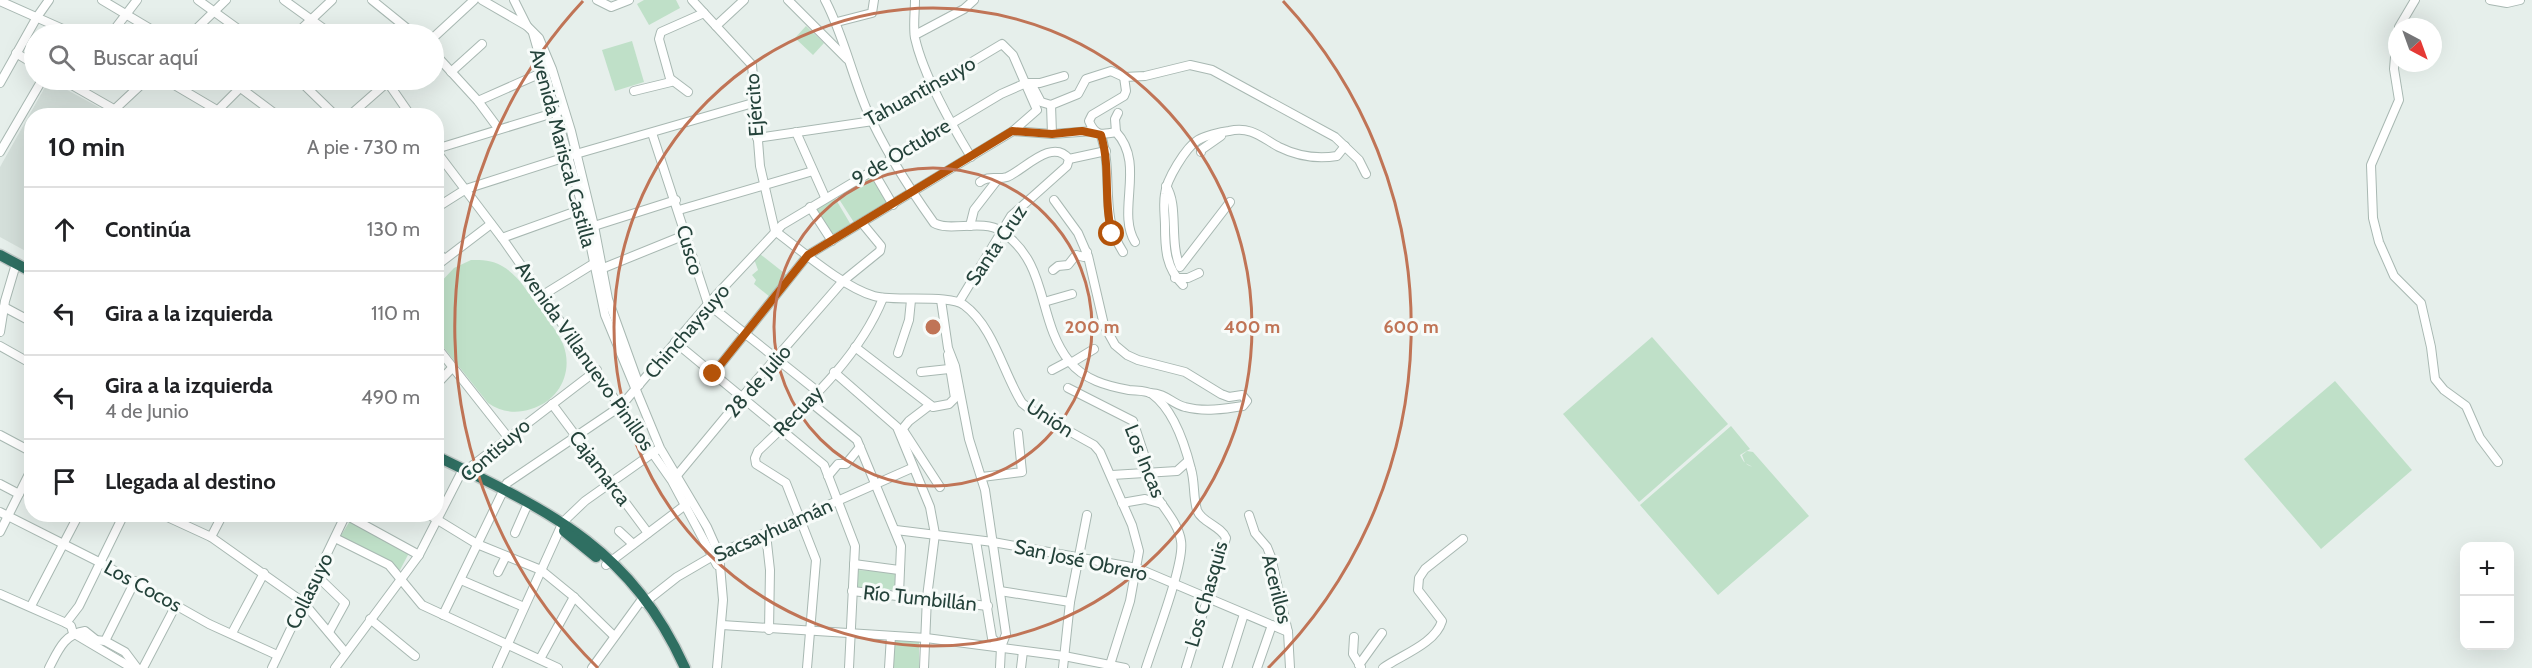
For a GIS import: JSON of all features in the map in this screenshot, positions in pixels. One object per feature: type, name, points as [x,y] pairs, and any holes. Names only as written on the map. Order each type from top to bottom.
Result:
[{"type":"highway","points":[[0,250],[24,262]]},
{"type":"highway","points":[[0,255],[24,268]]},
{"type":"highway","points":[[444,461],[561,525],[608,563],[643,602],[685,668]]},
{"type":"highway","points":[[444,467],[463,473]]},
{"type":"highway","points":[[503,492],[526,508],[561,525]]},
{"type":"highway","points":[[643,602],[678,668]]},
{"type":"street","points":[[33,24],[49,0]]},
{"type":"street","points":[[102,0],[142,24]]},
{"type":"street","points":[[119,24],[136,0]]},
{"type":"street","points":[[198,0],[231,24]]},
{"type":"street","points":[[201,24],[226,0]]},
{"type":"street","points":[[284,0],[316,24]]},
{"type":"street","points":[[308,24],[332,0]]},
{"type":"street","points":[[372,0],[402,24]]},
{"type":"street","points":[[444,28],[474,0]]},
{"type":"street","points":[[482,0],[527,26]]},
{"type":"street","points":[[514,0],[527,26]]},
{"type":"street","points":[[597,0],[612,7],[629,0]]},
{"type":"street","name":"Ejército","points":[[692,0],[752,65],[753,103],[763,188],[775,231]]},
{"type":"street","points":[[716,26],[744,0]]},
{"type":"street","points":[[788,0],[848,60]]},
{"type":"street","points":[[837,22],[872,13],[874,0]]},
{"type":"street","points":[[915,0],[915,35],[921,59],[950,123],[971,157]]},
{"type":"street","points":[[915,35],[964,9],[974,0]]},
{"type":"street","points":[[2404,18],[2415,0]]},
{"type":"street","points":[[2490,0],[2507,3],[2520,0]]},
{"type":"street","points":[[827,1],[837,22],[848,60],[873,121],[934,223],[939,226],[970,226],[1001,231],[1027,256],[1035,269],[1049,326],[1070,362],[1079,372],[1099,382],[1164,394],[1183,407],[1243,406],[1247,401],[1242,395],[1229,397],[1211,390],[1178,369],[1132,358],[1115,345],[1104,325],[1087,252],[1074,227],[1054,200]]},
{"type":"street","points":[[2,3],[52,24]]},
{"type":"street","points":[[688,92],[672,80],[659,39],[661,32],[704,13]]},
{"type":"street","name":"Avenida Mariscal Castilla","points":[[527,26],[533,33],[548,69],[561,111],[608,298],[637,388]]},
{"type":"street","points":[[0,83],[24,39]]},
{"type":"street","points":[[451,72],[482,44]]},
{"type":"street","name":"Tahuantinsuyo","points":[[757,138],[873,121],[1002,44],[1013,55],[1029,84],[1037,110],[1036,114],[1012,131]]},
{"type":"street","points":[[16,53],[24,58]]},
{"type":"street","points":[[444,64],[478,101],[498,128]]},
{"type":"street","points":[[1029,84],[1041,102],[1051,105],[1078,94],[1086,79],[1111,71],[1124,77],[1162,73],[1190,65],[1212,70],[1322,128],[1359,160],[1366,174]]},
{"type":"street","points":[[478,101],[548,69]]},
{"type":"street","points":[[2394,72],[2399,100],[2371,165],[2373,218],[2379,242],[2394,276],[2421,303],[2432,347],[2435,379],[2444,390],[2466,406],[2480,438],[2498,462]]},
{"type":"street","name":"9 de Octubre","points":[[775,231],[825,197],[873,171],[950,123],[1029,84],[1064,76]]},
{"type":"street","points":[[1123,252],[1110,227],[1106,151],[1089,121],[1092,115],[1124,96],[1126,91],[1124,77]]},
{"type":"street","points":[[634,91],[672,80]]},
{"type":"street","points":[[26,108],[36,90]]},
{"type":"street","points":[[82,90],[112,108]]},
{"type":"street","points":[[115,108],[135,90]]},
{"type":"street","points":[[181,90],[208,108]]},
{"type":"street","points":[[220,108],[236,90]]},
{"type":"street","points":[[245,90],[268,108]]},
{"type":"street","points":[[309,90],[328,108]]},
{"type":"street","points":[[358,108],[377,90]]},
{"type":"street","points":[[394,90],[406,108]]},
{"type":"street","points":[[444,203],[466,189],[573,155],[753,103]]},
{"type":"street","points":[[1051,105],[1052,134]]},
{"type":"street","points":[[0,152],[24,111]]},
{"type":"street","points":[[444,147],[498,128],[561,111]]},
{"type":"street","points":[[1119,113],[1115,119],[1116,132],[1125,142],[1129,157],[1130,224],[1135,242]]},
{"type":"street","points":[[1201,152],[1230,130],[1262,134],[1280,147],[1316,157],[1337,156],[1345,146]]},
{"type":"street","points":[[713,374],[808,255],[915,193],[1012,131],[1052,134],[1116,132]]},
{"type":"street","points":[[796,132],[825,197]]},
{"type":"street","name":"Cusco","points":[[652,133],[676,200],[708,304]]},
{"type":"street","points":[[1183,285],[1175,278],[1165,252],[1166,186],[1170,176],[1196,141],[1224,133]]},
{"type":"street","points":[[980,182],[986,178],[998,179],[1014,174],[1044,154],[1063,154],[1069,159],[1106,151]]},
{"type":"street","name":"Santa Cruz","points":[[959,302],[1001,231],[1020,208],[1065,168],[1069,159]]},
{"type":"street","name":"Avenida Villanuevo Pinillos","points":[[444,160],[597,370],[653,453],[675,479],[688,502]]},
{"type":"street","points":[[679,210],[763,188],[813,171]]},
{"type":"street","points":[[873,171],[893,205]]},
{"type":"street","points":[[970,226],[974,210],[998,179]]},
{"type":"street","points":[[1166,186],[1172,202],[1174,248],[1180,267],[1230,202]]},
{"type":"street","points":[[591,227],[676,200]]},
{"type":"street","points":[[502,238],[586,207]]},
{"type":"street","points":[[810,207],[832,241]]},
{"type":"street","name":"28 de Julio","points":[[675,479],[742,397],[843,281],[879,252],[881,246],[862,223]]},
{"type":"street","points":[[444,259],[491,224]]},
{"type":"street","name":"Avenida Mariscal Castilla","points":[[591,227],[593,264],[600,301],[675,479]]},
{"type":"street","points":[[775,231],[843,281],[866,293],[883,298],[959,302]]},
{"type":"street","name":"Chinchaysuyo","points":[[443,615],[507,483],[621,406],[708,304],[775,231]]},
{"type":"street","points":[[543,295],[593,264],[601,269],[686,235]]},
{"type":"street","points":[[1053,270],[1058,266],[1068,265],[1076,255],[1084,257],[1087,252]]},
{"type":"street","points":[[0,332],[4,307],[16,264]]},
{"type":"street","points":[[1175,278],[1188,278],[1199,273]]},
{"type":"street","points":[[1044,302],[1072,294]]},
{"type":"street","name":"Recuay","points":[[801,517],[786,483],[755,461],[758,451],[782,429],[855,347],[873,321],[883,298]]},
{"type":"street","points":[[898,353],[909,320],[910,300]]},
{"type":"street","points":[[855,347],[930,405],[944,406],[955,398],[949,369],[941,300]]},
{"type":"street","name":"Unión","points":[[959,302],[968,308],[984,330],[1022,403],[1031,411],[1094,445],[1112,475],[1138,542],[1137,568],[1130,601],[1109,666]]},
{"type":"street","points":[[708,304],[817,391]]},
{"type":"street","points":[[4,307],[24,318]]},
{"type":"street","points":[[675,342],[822,462],[855,546],[849,668]]},
{"type":"street","points":[[0,346],[24,360]]},
{"type":"street","points":[[948,348],[955,366],[969,439],[982,477],[993,542],[1006,634],[1001,647],[1000,668]]},
{"type":"street","points":[[1052,370],[1094,349]]},
{"type":"street","points":[[444,357],[507,436]]},
{"type":"street","points":[[444,376],[452,368]]},
{"type":"street","points":[[921,372],[949,369]]},
{"type":"street","name":"Contisuyo","points":[[444,509],[463,473],[507,436],[597,370]]},
{"type":"street","points":[[834,372],[891,420],[940,487]]},
{"type":"street","name":"Los Incas","points":[[1068,388],[1129,418],[1136,429],[1162,504],[1181,539],[1179,563],[1146,668]]},
{"type":"street","points":[[1112,475],[1177,471],[1187,462],[1172,416],[1150,393]]},
{"type":"street","points":[[808,401],[853,436],[860,447],[901,546],[899,594]]},
{"type":"street","name":"Cajamarca","points":[[552,404],[648,533]]},
{"type":"street","points":[[901,431],[909,421],[930,405]]},
{"type":"street","points":[[901,431],[912,468],[930,507],[935,534],[927,597],[924,668]]},
{"type":"street","points":[[982,477],[1022,472],[1018,433]]},
{"type":"street","points":[[0,435],[24,448]]},
{"type":"street","points":[[497,668],[561,525],[611,483],[660,447]]},
{"type":"street","points":[[828,476],[838,464],[848,463],[860,447]]},
{"type":"street","name":"Los Chasquis","points":[[1186,668],[1226,538],[1198,513],[1191,469],[1187,462]]},
{"type":"street","name":"Sacsayhuamán","points":[[592,668],[613,635],[643,602],[677,577],[716,555],[912,468]]},
{"type":"street","points":[[0,484],[24,493]]},
{"type":"street","points":[[0,532],[24,485]]},
{"type":"street","points":[[1122,503],[1145,499],[1162,504]]},
{"type":"street","points":[[608,563],[688,502],[716,555],[719,569],[722,625],[717,668]]},
{"type":"street","points":[[515,533],[526,508]]},
{"type":"street","name":"Los Cocos","points":[[0,512],[135,581],[209,624],[277,655]]},
{"type":"street","points":[[1063,668],[1070,602],[1087,515]]},
{"type":"street","name":"Acerillos","points":[[1249,515],[1255,533],[1270,552],[1288,632],[1290,668]]},
{"type":"street","points":[[801,517],[816,560],[808,631],[807,668]]},
{"type":"street","points":[[31,606],[75,522]]},
{"type":"street","points":[[66,622],[75,614],[120,522]]},
{"type":"street","points":[[179,522],[212,537],[303,602],[345,652]]},
{"type":"street","points":[[212,537],[219,522]]},
{"type":"street","name":"Collasuyo","points":[[272,668],[343,522]]},
{"type":"street","points":[[359,522],[419,555]]},
{"type":"street","name":"Contisuyo","points":[[335,668],[401,581],[419,555],[437,522]]},
{"type":"street","points":[[441,522],[477,544],[541,570],[574,597],[613,635]]},
{"type":"street","name":"San José Obrero","points":[[896,530],[993,542],[1137,568],[1288,632]]},
{"type":"street","points":[[619,531],[633,544]]},
{"type":"street","points":[[766,534],[770,570],[769,630]]},
{"type":"street","points":[[335,538],[389,565],[419,603],[558,668]]},
{"type":"street","points":[[1383,668],[1431,638],[1440,628],[1442,621],[1418,590],[1419,578],[1425,569],[1463,539]]},
{"type":"street","points":[[976,541],[992,638],[1001,647]]},
{"type":"street","points":[[498,572],[506,556]]},
{"type":"street","points":[[854,564],[899,570]]},
{"type":"street","points":[[232,633],[264,573]]},
{"type":"street","points":[[318,577],[345,603],[329,632]]},
{"type":"street","points":[[461,580],[524,607]]},
{"type":"street","points":[[100,640],[135,581]]},
{"type":"street","name":"Río Tumbillán","points":[[852,591],[927,597],[988,606]]},
{"type":"street","points":[[1000,591],[1070,602]]},
{"type":"street","points":[[0,594],[66,622],[71,626],[73,633],[134,668]]},
{"type":"street","points":[[540,659],[574,597]]},
{"type":"street","points":[[143,668],[155,641],[176,605]]},
{"type":"street","points":[[1227,668],[1244,614]]},
{"type":"street","points":[[370,619],[415,656]]},
{"type":"street","points":[[722,625],[769,630],[926,638],[1064,656],[1125,668]]},
{"type":"street","points":[[1257,668],[1272,625]]},
{"type":"street","points":[[49,668],[66,639],[73,633],[85,631],[125,652],[134,668]]},
{"type":"street","points":[[1354,637],[1353,654],[1361,666],[1382,633]]},
{"type":"street","points":[[889,668],[891,636]]},
{"type":"street","points":[[84,639],[100,640]]},
{"type":"street","points":[[1021,668],[1023,651]]},
{"type":"shaded area","points":[[43,90],[67,90],[100,108],[33,108]]},
{"type":"shaded area","points":[[24,124],[24,250],[0,237],[0,167]]},
{"type":"green space","points":[[644,0],[676,0],[680,8],[649,25],[637,4]]},
{"type":"green space","points":[[806,26],[824,43],[813,55],[795,38]]},
{"type":"green space","points":[[632,41],[644,82],[615,91],[602,50]]},
{"type":"green space","points":[[871,176],[889,204],[855,224],[837,196]]},
{"type":"green space","points":[[835,198],[851,225],[832,236],[816,210]]},
{"type":"green space","points":[[760,254],[788,276],[770,297],[754,284],[756,280],[752,275],[758,270],[754,259]]},
{"type":"green space","points":[[471,260],[483,260],[502,266],[522,284],[558,334],[566,355],[565,375],[556,392],[541,405],[514,412],[488,403],[444,348],[444,279],[454,268]]},
{"type":"green space","points":[[1652,337],[1728,424],[1639,502],[1563,414]]},
{"type":"green space","points":[[2335,381],[2412,470],[2321,549],[2244,459]]},
{"type":"green space","points":[[1731,426],[1750,449],[1740,455],[1745,462],[1742,455],[1747,451],[1753,452],[1809,516],[1718,595],[1640,505]]},
{"type":"green space","points":[[349,522],[352,522],[409,553],[400,570],[340,537]]},
{"type":"green space","points":[[857,570],[896,572],[897,590],[856,588]]},
{"type":"green space","points":[[919,641],[919,668],[891,668],[892,643]]},
{"type":"route","points":[[713,374],[808,255],[915,193],[1012,131],[1052,134],[1093,131],[1101,135],[1108,164],[1108,212],[1112,234]]}]
